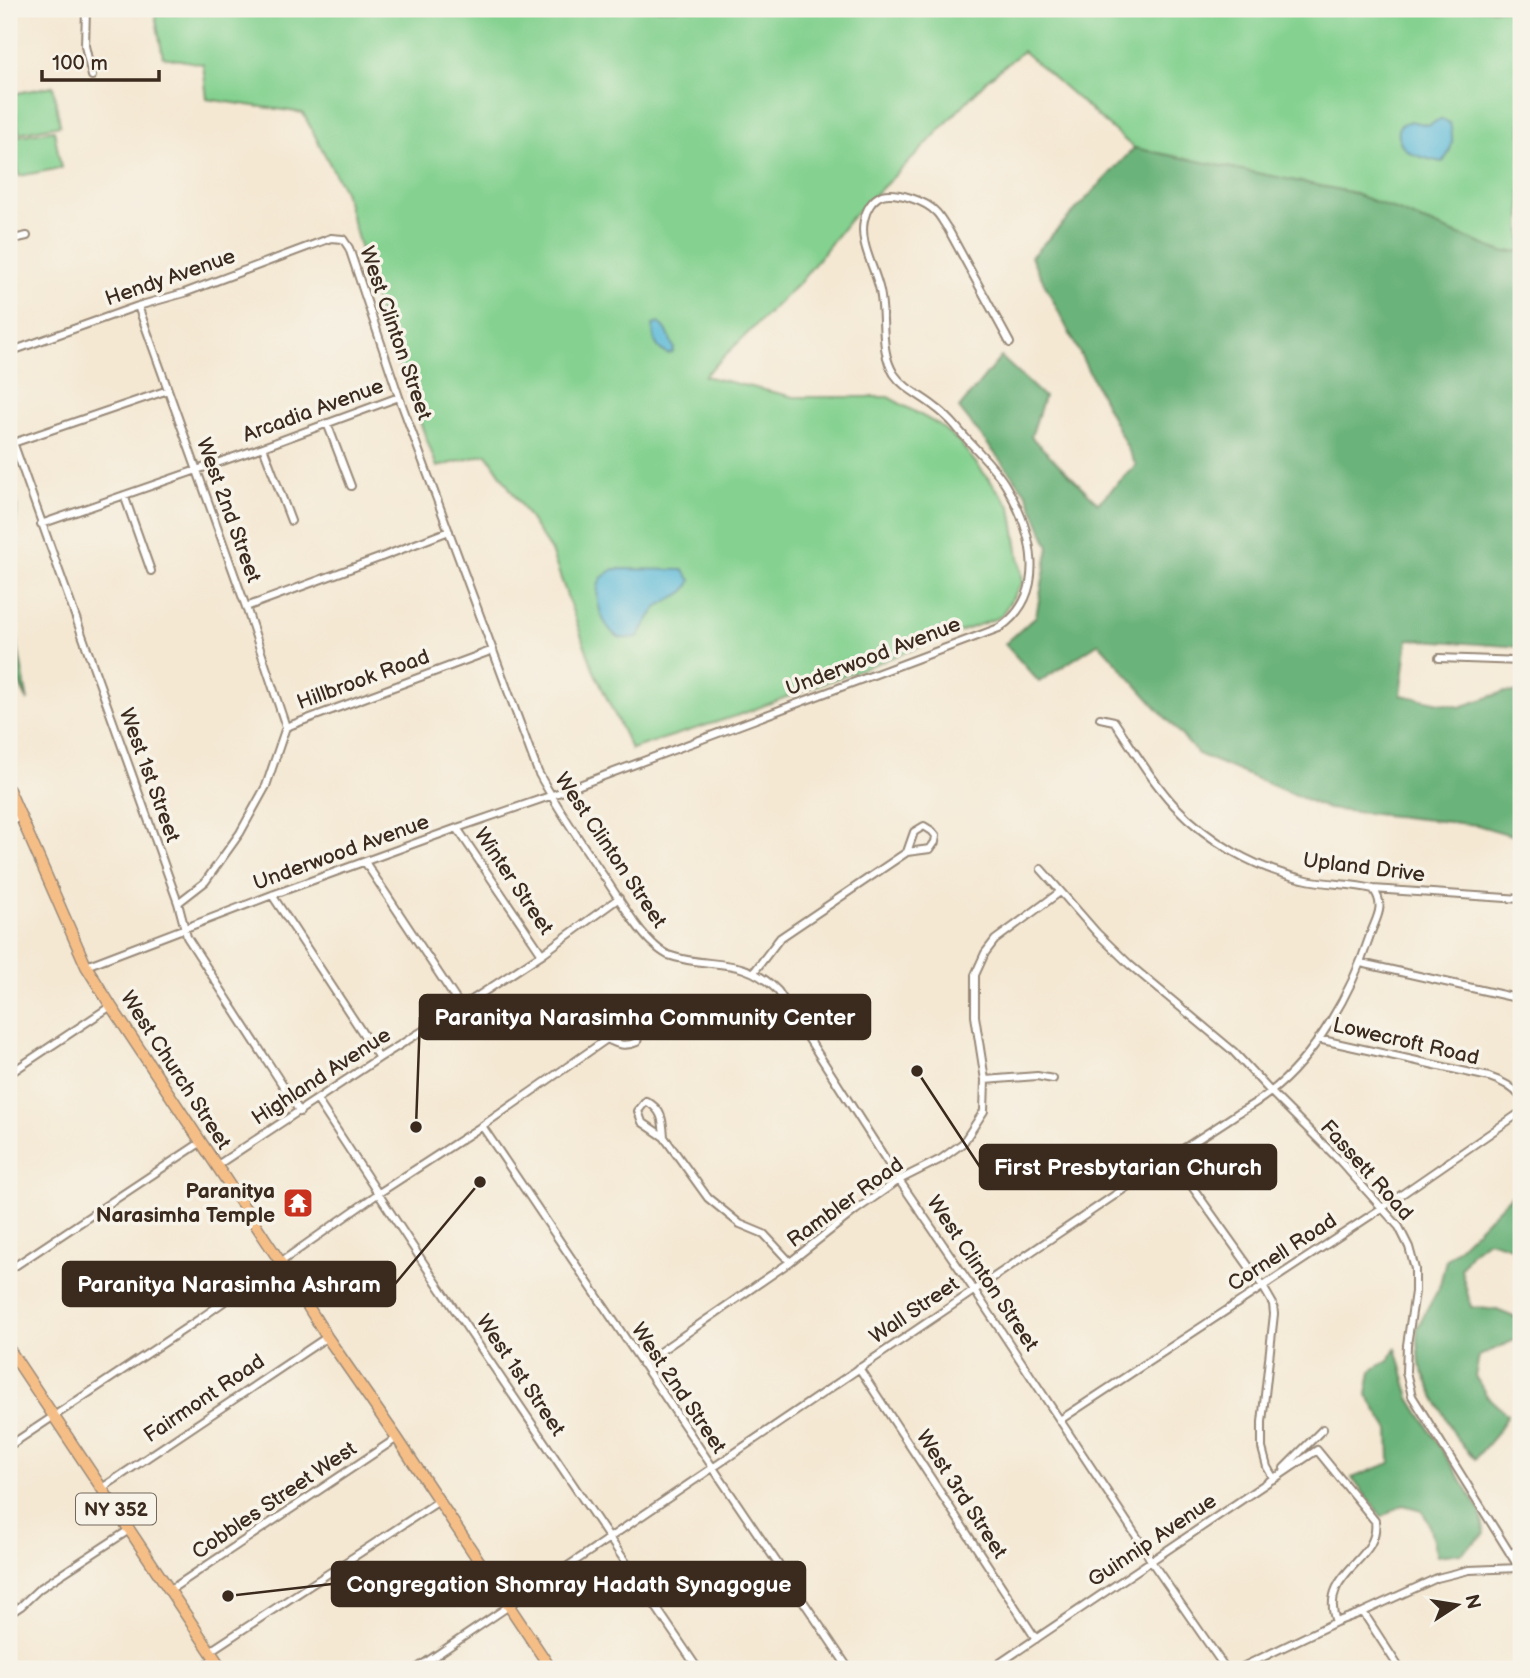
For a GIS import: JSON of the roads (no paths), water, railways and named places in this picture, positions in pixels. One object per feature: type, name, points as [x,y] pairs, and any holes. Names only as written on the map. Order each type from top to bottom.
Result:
[{"type":"main road","name":"West Church Street","points":[[9,790],[86,966],[327,1337],[551,1669]]},
{"type":"main road","name":"NY 352","points":[[9,1349],[222,1669]]},
{"type":"street","points":[[86,9],[85,46],[92,76]]},
{"type":"street","name":"Underwood Avenue","points":[[86,966],[999,628],[1021,608],[1031,576],[1031,554],[1016,506],[993,467],[953,423],[895,376],[888,362],[880,291],[864,244],[863,226],[870,205],[880,195],[904,196],[925,203],[936,212],[1010,343]]},
{"type":"street","points":[[9,240],[27,236]]},
{"type":"street","name":"Hendy Avenue","points":[[9,352],[138,306],[184,293],[331,238],[343,239]]},
{"type":"street","name":"West Clinton Street","points":[[343,239],[349,248],[399,397],[538,772],[550,796],[648,939],[666,954],[754,972],[778,991],[1151,1561],[1226,1669]]},
{"type":"street","name":"West 2nd Street","points":[[138,306],[286,727]]},
{"type":"street","points":[[13,443],[168,390]]},
{"type":"street","name":"Arcadia Avenue","points":[[41,524],[399,397]]},
{"type":"street","points":[[327,423],[351,486]]},
{"type":"street","name":"West 1st Street","points":[[9,431],[178,903],[187,937],[300,1112]]},
{"type":"street","points":[[263,447],[290,521]]},
{"type":"street","points":[[124,495],[151,570]]},
{"type":"street","points":[[246,607],[449,531]]},
{"type":"street","name":"Hillbrook Road","points":[[178,903],[205,882],[240,833],[267,786],[286,727],[493,650]]},
{"type":"street","points":[[1439,657],[1521,661]]},
{"type":"street","name":"Upland Drive","points":[[1100,718],[1114,721],[1173,804],[1212,838],[1233,852],[1280,873],[1305,880],[1373,889],[1521,899]]},
{"type":"street","points":[[9,821],[20,817]]},
{"type":"street","points":[[754,972],[780,938],[907,852],[929,849],[936,836],[924,826],[914,832],[907,852]]},
{"type":"street","name":"Winter Street","points":[[457,828],[542,954]]},
{"type":"street","points":[[365,862],[461,1007]]},
{"type":"street","name":"Fassett Road","points":[[1041,869],[1097,933],[1130,965],[1233,1051],[1340,1161],[1399,1227],[1409,1247],[1415,1269],[1406,1372],[1412,1396],[1520,1569]]},
{"type":"street","name":"Wall Street","points":[[416,1669],[1271,1092],[1305,1058],[1332,1019],[1361,963],[1381,908],[1379,896],[1373,889]]},
{"type":"street","name":"Rambler Road","points":[[642,1364],[790,1262],[856,1210],[900,1180],[941,1159],[964,1143],[984,1111],[985,1080],[975,1016],[975,975],[985,953],[995,940],[1060,892]]},
{"type":"street","points":[[272,895],[379,1058]]},
{"type":"street","name":"Highland Avenue","points":[[216,1166],[542,954],[618,898]]},
{"type":"street","points":[[1361,963],[1521,999]]},
{"type":"street","points":[[9,1074],[111,1006]]},
{"type":"street","points":[[9,1446],[281,1263],[379,1193],[482,1126],[607,1039],[622,1021],[638,1026],[637,1042],[628,1046],[607,1039]]},
{"type":"street","name":"Lowecroft Road","points":[[1318,1039],[1489,1077],[1515,1089],[1521,1097]]},
{"type":"street","points":[[985,1080],[1037,1076],[1053,1079]]},
{"type":"street","name":"West 1st Street","points":[[317,1100],[432,1276],[698,1669]]},
{"type":"street","points":[[664,1137],[662,1114],[646,1101],[638,1111],[642,1122],[664,1137],[708,1198],[740,1224],[764,1234],[790,1262]]},
{"type":"street","name":"Cornell Road","points":[[1060,1420],[1382,1208],[1521,1112]]},
{"type":"street","name":"West 2nd Street","points":[[482,1126],[849,1669]]},
{"type":"street","points":[[9,1270],[200,1143]]},
{"type":"street","points":[[1171,1157],[1273,1304],[1262,1423],[1262,1448],[1267,1467],[1274,1479],[1317,1450],[1374,1517],[1376,1529],[1373,1541],[1342,1579],[1334,1594],[1332,1612],[1336,1622]]},
{"type":"street","name":"Fairmont Road","points":[[102,1488],[327,1337]]},
{"type":"street","name":"West 3rd Street","points":[[859,1368],[1036,1639]]},
{"type":"street","name":"Guinnip Avenue","points":[[991,1669],[1274,1479],[1323,1429]]},
{"type":"street","name":"Cobbles Street West","points":[[170,1590],[397,1438]]},
{"type":"street","points":[[199,1669],[213,1654],[439,1501]]},
{"type":"street","points":[[9,1614],[39,1589],[129,1530]]},
{"type":"street","points":[[1510,1554],[1521,1548]]},
{"type":"street","points":[[1238,1669],[1437,1578],[1469,1570],[1520,1569]]},
{"type":"street","points":[[1363,1612],[1400,1669]]},
{"type":"water","points":[[1441,119],[1450,123],[1452,134],[1451,148],[1443,162],[1411,153],[1400,142],[1400,125],[1410,121],[1428,125]]},
{"type":"water","points":[[659,323],[667,331],[674,348],[669,354],[661,350],[654,339],[653,325]]},
{"type":"water","points":[[614,569],[683,570],[691,580],[686,590],[657,608],[638,637],[621,638],[604,621],[597,594],[601,579]]},
{"type":"place","name":"First Presbytarian Church","points":[[917,1071]]},
{"type":"place","name":"Paranitya Narasimha Community Center","points":[[416,1127]]},
{"type":"place","name":"Paranitya Narasimha Ashram","points":[[480,1182]]},
{"type":"place","name":"Paranitya Narasimha Temple","points":[[298,1203]]},
{"type":"place","name":"Congregation Shomray Hadath Synagogue","points":[[228,1596]]}]
